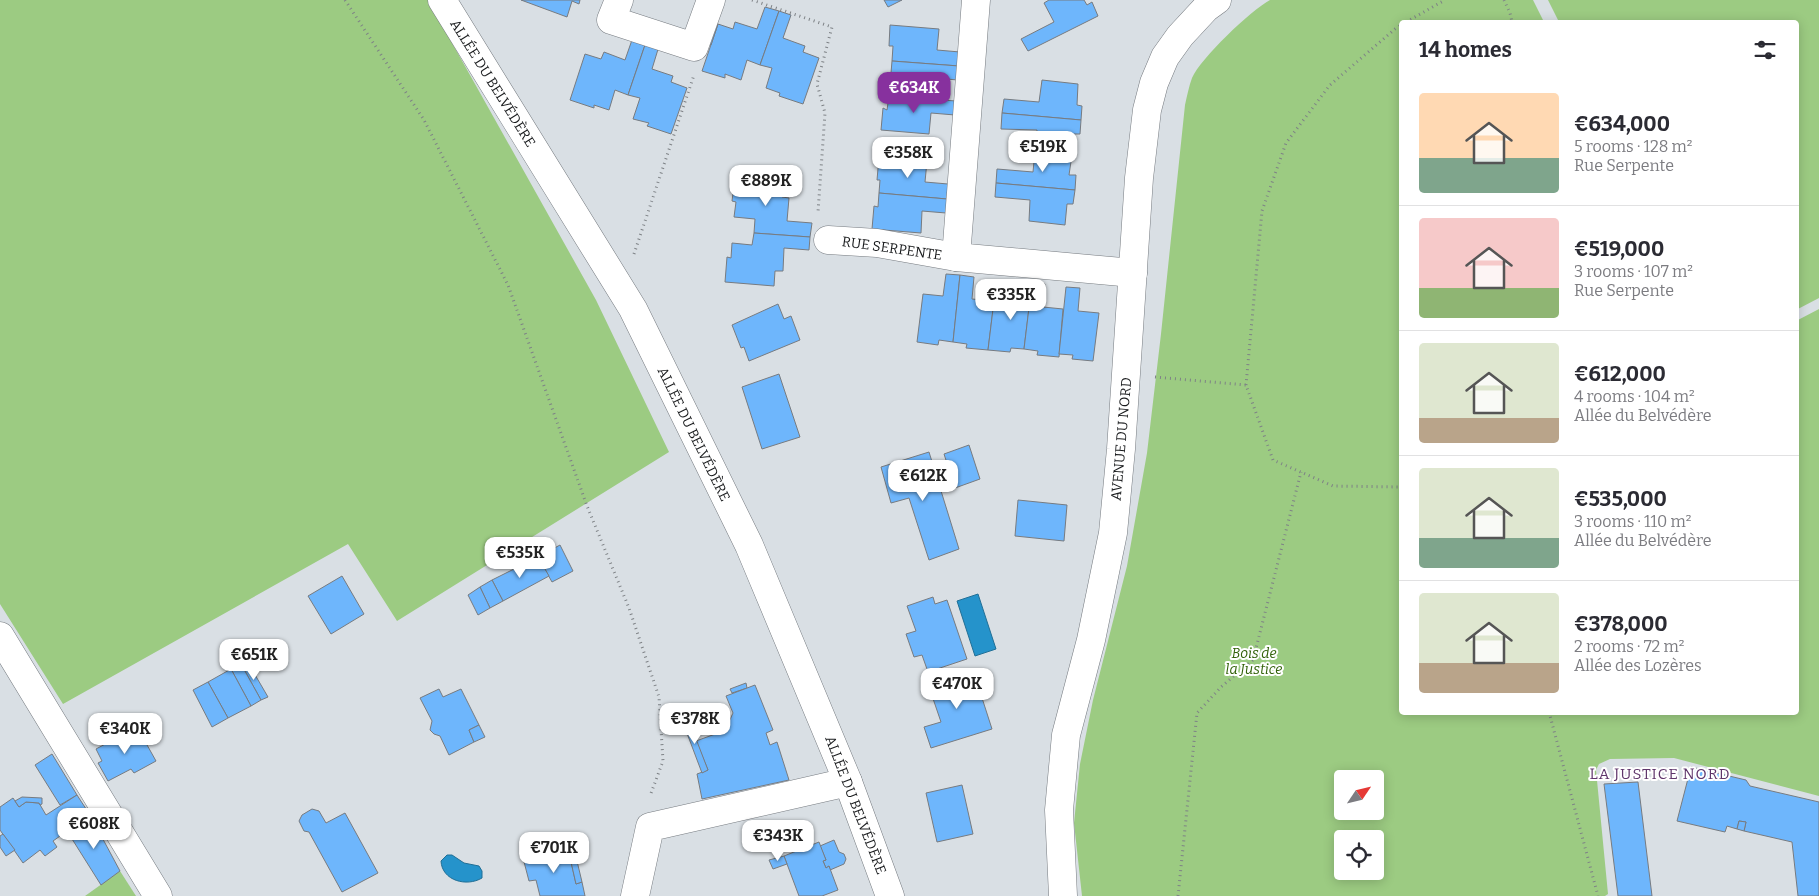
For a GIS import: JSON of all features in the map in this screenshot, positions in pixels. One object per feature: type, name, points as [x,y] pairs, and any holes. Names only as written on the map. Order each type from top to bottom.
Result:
[{"type":"street","name":"ALLÉE DU BELVÉDÈRE","points":[[442,0],[634,309],[749,545],[848,782],[890,896]]},
{"type":"street","points":[[619,0],[611,20],[694,47],[711,0]]},
{"type":"street","name":"RUE SERPENTE","points":[[956,257],[976,0]]},
{"type":"street","name":"AVENUE DU NORD","points":[[1064,896],[1059,810],[1066,735],[1091,640],[1113,533],[1121,449],[1139,178],[1146,119],[1154,83],[1165,57],[1180,36],[1206,8],[1217,0]]},
{"type":"street","name":"RUE SERPENTE","points":[[828,240],[877,243],[956,257],[1133,273]]},
{"type":"street","points":[[0,636],[158,896]]},
{"type":"street","points":[[635,896],[650,827],[848,782]]},
{"type":"path","points":[[345,0],[424,120],[508,285],[587,506],[629,608],[658,697],[663,761],[648,801],[650,827]]},
{"type":"path","points":[[752,0],[832,27],[817,84],[825,113],[818,217],[828,240]]},
{"type":"path","points":[[1410,20],[1445,0]]},
{"type":"path","points":[[1504,0],[1512,20]]},
{"type":"path","points":[[1399,26],[1330,85],[1286,142],[1262,211],[1246,385],[1273,460],[1333,486],[1399,487]]},
{"type":"path","points":[[610,272],[635,253],[694,74],[694,47]]},
{"type":"path","points":[[1151,377],[1246,385]]},
{"type":"path","points":[[1178,896],[1197,712],[1221,687],[1253,660],[1301,472]]},
{"type":"path","points":[[1550,715],[1598,896]]},
{"type":"green space","points":[[0,0],[428,0],[596,300],[669,452],[397,621],[348,544],[63,704],[0,604]]},
{"type":"green space","name":"Bois de la Justice","points":[[1270,0],[1533,0],[1543,20],[1399,20],[1399,715],[1799,715],[1799,319],[1819,309],[1819,796],[1674,758],[1610,759],[1599,764],[1596,770],[1608,894],[1605,896],[1082,896],[1074,823],[1080,764],[1093,700],[1127,566],[1147,453],[1185,105],[1192,78],[1197,69],[1227,36]]},
{"type":"green space","points":[[1548,0],[1819,0],[1819,298],[1799,308],[1799,20],[1558,20]]},
{"type":"green space","points":[[120,871],[136,896],[85,896]]},
{"type":"water","points":[[978,594],[996,649],[975,656],[957,601]]},
{"type":"water","points":[[447,855],[452,855],[464,863],[479,866],[482,871],[482,878],[476,881],[463,882],[450,878],[442,868],[441,861]]},
{"type":"building","points":[[521,0],[580,0],[579,4],[572,1],[567,17]]},
{"type":"building","points":[[884,0],[902,0],[888,7]]},
{"type":"building","points":[[1049,0],[1084,0],[1087,5],[1092,2],[1098,16],[1028,51],[1021,39],[1054,22],[1044,3]]},
{"type":"building","points":[[765,7],[779,11],[760,65],[747,60],[741,80],[725,74],[725,78],[702,71],[718,24],[733,29],[735,22],[757,29]]},
{"type":"building","points":[[779,11],[791,15],[783,38],[805,46],[803,52],[819,58],[803,104],[779,96],[780,93],[766,88],[772,68],[760,65]]},
{"type":"building","points":[[716,23],[718,24],[711,45],[709,44]]},
{"type":"building","points":[[890,25],[939,29],[937,50],[960,52],[959,66],[892,61],[893,46],[889,46]]},
{"type":"building","points":[[633,37],[646,42],[628,95],[615,90],[609,110],[594,105],[594,108],[570,100],[585,54],[601,59],[604,52],[625,60]]},
{"type":"building","points":[[646,42],[659,46],[652,69],[673,76],[671,82],[687,88],[671,134],[647,126],[649,123],[633,119],[640,98],[628,95]]},
{"type":"building","points":[[892,61],[959,66],[958,80],[934,78],[933,99],[885,95],[887,73],[891,73]]},
{"type":"building","points":[[1042,80],[1078,84],[1077,105],[1082,106],[1081,120],[1002,113],[1004,99],[1039,102]]},
{"type":"building","points":[[889,96],[956,101],[955,115],[931,113],[929,134],[881,130],[883,108],[887,110]]},
{"type":"building","points":[[1002,113],[1081,120],[1080,134],[1074,134],[1072,155],[1035,151],[1037,130],[1001,129]]},
{"type":"building","points":[[1035,151],[1072,155],[1069,175],[1076,175],[1075,190],[996,183],[997,169],[1033,172]]},
{"type":"building","points":[[879,157],[927,161],[925,182],[948,184],[947,199],[879,193],[880,180],[877,180]]},
{"type":"building","points":[[735,177],[784,181],[782,197],[789,198],[787,221],[812,223],[810,237],[754,233],[755,219],[734,217],[736,202],[732,201]]},
{"type":"building","points":[[996,183],[1075,190],[1073,204],[1067,204],[1065,225],[1029,221],[1030,200],[995,197]]},
{"type":"building","points":[[879,193],[947,199],[946,213],[922,211],[921,233],[872,229],[874,206],[878,207]]},
{"type":"building","points":[[754,233],[810,237],[809,250],[784,248],[783,271],[775,271],[774,286],[725,282],[727,257],[731,258],[732,243],[752,245]]},
{"type":"building","points":[[946,274],[960,275],[953,342],[939,340],[938,345],[917,342],[923,294],[943,296]]},
{"type":"building","points":[[960,275],[974,277],[972,299],[994,301],[988,350],[966,348],[967,344],[953,342]]},
{"type":"building","points":[[1017,281],[1032,283],[1024,349],[1011,348],[1010,352],[988,350],[994,301],[1014,303]]},
{"type":"building","points":[[1032,283],[1045,284],[1043,307],[1063,309],[1059,357],[1037,355],[1038,351],[1024,349]]},
{"type":"building","points":[[1066,287],[1080,288],[1078,311],[1099,313],[1093,361],[1072,359],[1073,355],[1059,354]]},
{"type":"building","points":[[778,304],[784,319],[791,316],[800,340],[749,361],[744,347],[741,348],[732,325]]},
{"type":"building","points":[[779,374],[800,437],[762,449],[742,387]]},
{"type":"building","points":[[969,445],[980,479],[955,488],[944,454]]},
{"type":"building","points":[[929,452],[959,549],[929,560],[909,498],[891,503],[881,467]]},
{"type":"building","points":[[1018,500],[1067,505],[1064,541],[1015,536]]},
{"type":"building","points":[[560,545],[573,571],[552,582],[538,557]]},
{"type":"building","points":[[538,557],[549,576],[503,601],[492,580]]},
{"type":"building","points":[[342,576],[364,614],[331,634],[308,596]]},
{"type":"building","points":[[492,580],[503,601],[490,608],[480,587]]},
{"type":"building","points":[[480,587],[490,608],[478,615],[468,595]]},
{"type":"building","points":[[933,597],[935,604],[947,600],[967,659],[928,672],[922,655],[914,657],[906,634],[916,631],[907,606]]},
{"type":"building","points":[[247,661],[268,697],[261,700],[241,664]]},
{"type":"building","points":[[241,664],[261,700],[251,706],[231,669]]},
{"type":"building","points":[[231,669],[251,706],[228,718],[208,682]]},
{"type":"building","points":[[973,670],[992,729],[931,748],[924,727],[941,722],[928,684]]},
{"type":"building","points":[[208,682],[228,718],[212,727],[193,690]]},
{"type":"building","points":[[746,683],[747,688],[732,693],[730,689]]},
{"type":"building","points":[[755,685],[773,730],[766,733],[770,745],[777,742],[789,780],[702,799],[697,774],[708,770],[696,741],[729,729],[727,726],[733,713],[726,696]]},
{"type":"building","points":[[439,689],[443,697],[461,689],[479,725],[469,730],[474,742],[449,755],[440,736],[430,730],[432,721],[420,698]]},
{"type":"building","points":[[688,718],[708,770],[702,773],[682,720]]},
{"type":"building","points":[[479,725],[485,737],[474,742],[469,730]]},
{"type":"building","points":[[137,727],[156,761],[134,773],[131,769],[108,781],[98,763],[102,761],[96,749]]},
{"type":"building","points":[[52,754],[77,795],[60,805],[35,765]]},
{"type":"building","points":[[1691,767],[1746,780],[1750,786],[1819,802],[1819,896],[1798,896],[1792,842],[1744,831],[1746,822],[1739,821],[1737,829],[1727,826],[1725,832],[1677,821]]},
{"type":"building","points":[[1638,782],[1652,896],[1618,896],[1604,784]]},
{"type":"building","points":[[962,785],[973,834],[937,842],[926,793]]},
{"type":"building","points":[[77,795],[90,815],[53,841],[57,847],[45,856],[40,850],[23,863],[0,830],[0,807],[13,798],[19,807],[26,802],[39,803],[46,815]]},
{"type":"building","points":[[22,797],[42,798],[42,804],[26,802],[19,807],[15,801]]},
{"type":"building","points":[[312,809],[319,811],[326,823],[345,813],[378,873],[342,892],[309,832],[304,831],[299,821],[302,815]]},
{"type":"building","points":[[90,815],[120,871],[101,885],[67,831]]},
{"type":"building","points":[[1739,821],[1746,822],[1744,831],[1737,829]]},
{"type":"building","points":[[3,834],[15,850],[6,856],[0,847],[0,836]]},
{"type":"building","points":[[834,840],[839,852],[844,854],[846,859],[844,864],[830,870],[829,866],[826,868],[823,861],[826,860],[820,846]]},
{"type":"building","points":[[819,842],[826,860],[823,861],[826,868],[829,866],[838,890],[822,896],[799,896],[784,856]]},
{"type":"building","points":[[568,848],[576,884],[582,882],[585,896],[540,896],[536,880],[529,881],[523,858]]},
{"type":"building","points":[[784,856],[787,864],[773,869],[769,860]]},
{"type":"building","points":[[577,861],[582,882],[576,884],[571,862]]},
{"type":"district","name":"LA JUSTICE NORD","points":[[1660,774]]}]
